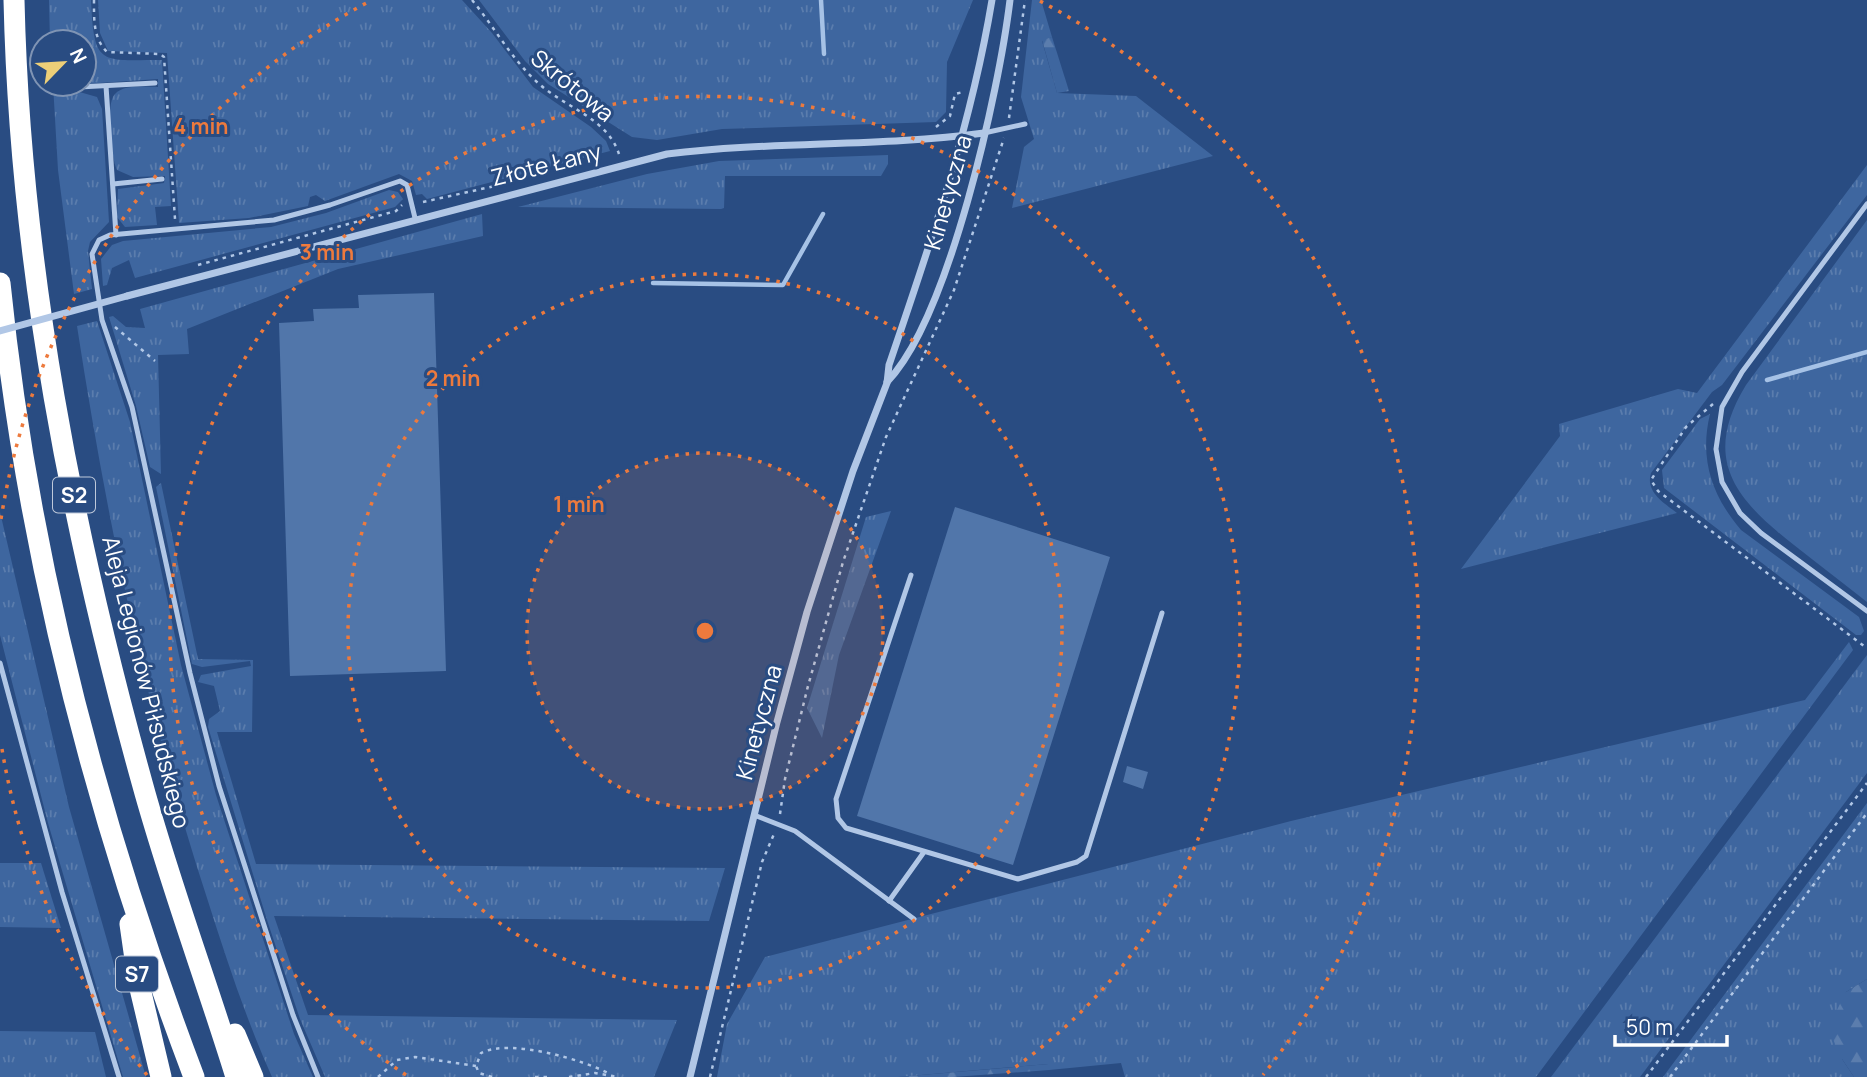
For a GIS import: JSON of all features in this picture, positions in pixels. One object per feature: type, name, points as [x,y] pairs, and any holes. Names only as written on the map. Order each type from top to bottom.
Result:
[{"type":"highway","name":"Aleja Legionów Piłsudskiego","points":[[13,0],[25,191],[47,356],[65,453],[130,738],[236,1077]]},
{"type":"highway","name":"S2","points":[[0,283],[25,453],[67,667],[121,870],[194,1077]]},
{"type":"highway","name":"S7","points":[[121,870],[138,980],[161,1077]]},
{"type":"highway","points":[[205,977],[231,1025],[253,1077]]},
{"type":"street","name":"Kinetyczna","points":[[690,1077],[754,815],[811,601],[853,471],[887,383],[889,365],[943,208],[992,0]]},
{"type":"street","name":"Kinetyczna","points":[[887,383],[905,362],[928,317],[964,210],[1006,33],[1010,0]]},
{"type":"street","name":"Złote Łany","points":[[0,331],[415,218],[667,154],[732,146],[984,133]]},
{"type":"lane","points":[[98,86],[155,83]]},
{"type":"lane","points":[[106,86],[116,235]]},
{"type":"lane","points":[[984,133],[1026,124]]},
{"type":"lane","points":[[113,184],[162,179]]},
{"type":"lane","points":[[318,1077],[293,1015],[219,786],[190,673],[132,407],[105,329],[92,254],[99,240],[116,235],[274,220],[330,205],[400,181],[407,186],[415,218]]},
{"type":"lane","points":[[1867,204],[1728,395],[1718,421],[1716,449],[1722,482],[1732,502],[1761,533],[1867,611]]},
{"type":"lane","points":[[911,575],[835,806],[838,818],[846,828],[1018,879],[1083,859],[1162,613]]},
{"type":"lane","points":[[0,663],[62,892],[119,1077]]},
{"type":"lane","points":[[754,815],[795,831],[914,919]]},
{"type":"lane","points":[[889,901],[924,852]]},
{"type":"path","points":[[94,0],[95,30],[100,46],[107,52],[160,54],[164,57],[176,231]]},
{"type":"path","name":"Skrótowa","points":[[472,0],[524,70],[609,134],[615,141],[622,164]]},
{"type":"path","points":[[710,1077],[762,862],[777,823],[807,685],[843,562],[886,438],[954,290],[1006,128],[1013,102],[1025,0]]},
{"type":"path","points":[[936,127],[950,116],[955,94],[965,92]]},
{"type":"path","points":[[105,329],[115,327],[155,361]]},
{"type":"path","points":[[1728,395],[1707,407],[1686,427],[1651,480],[1658,491],[1864,646]]},
{"type":"path","points":[[1646,1077],[1867,783]]},
{"type":"path","points":[[1670,1077],[1867,813]]},
{"type":"path","points":[[476,1066],[481,1053],[488,1049],[528,1050],[592,1064],[618,1077]]},
{"type":"path","points":[[378,1077],[397,1060],[415,1057],[476,1066]]},
{"type":"path","points":[[476,1066],[480,1073],[492,1077]]},
{"type":"path","points":[[569,1077],[610,1074]]},
{"type":"path","points":[[534,1077],[547,1077]]},
{"type":"green space","points":[[49,0],[91,0],[93,28],[50,28]]},
{"type":"green space","points":[[98,0],[462,0],[492,33],[533,87],[591,127],[606,141],[610,151],[427,199],[422,194],[416,195],[412,181],[399,174],[325,201],[316,195],[310,197],[308,206],[249,218],[179,223],[167,53],[108,51],[100,33]]},
{"type":"green space","points":[[479,0],[973,0],[947,62],[946,112],[936,122],[722,129],[657,140],[632,137],[548,84],[525,61]]},
{"type":"green space","points":[[1032,0],[1041,0],[1052,37],[1042,41],[1057,93],[1136,96],[1213,156],[1012,208],[1024,147],[1034,139],[1021,97]]},
{"type":"green space","points":[[1052,37],[1069,91],[1057,93],[1042,40]]},
{"type":"green space","points":[[98,48],[113,59],[162,60],[171,206],[155,207],[157,225],[125,227],[117,217],[118,189],[164,183],[165,176],[133,177],[117,170],[111,142],[110,108],[115,94],[119,91],[129,87],[158,87],[158,79],[98,83]]},
{"type":"green space","points":[[54,98],[97,98],[102,109],[109,222],[90,242],[88,251],[92,289],[74,294],[58,170]]},
{"type":"green space","points":[[888,155],[888,164],[881,176],[725,176],[724,208],[721,209],[518,207],[647,174],[719,161]]},
{"type":"green space","points":[[1867,165],[1867,195],[1651,473],[1653,491],[1677,513],[1461,569],[1560,436],[1559,424],[1678,389],[1697,393]]},
{"type":"green space","points":[[389,190],[398,192],[403,199],[395,207],[135,278],[129,260],[112,268],[107,285],[103,286],[101,259],[112,245],[123,241],[271,227],[326,213]]},
{"type":"green space","points":[[482,214],[483,236],[338,269],[187,329],[189,354],[158,355],[161,474],[150,467],[136,406],[109,317],[113,316],[126,327],[145,328],[140,309]]},
{"type":"green space","points":[[1867,220],[1867,602],[1755,511],[1731,476],[1726,456],[1726,435],[1733,411],[1746,385]]},
{"type":"green space","points":[[97,321],[130,422],[181,665],[216,795],[294,1034],[313,1077],[272,1077],[237,988],[185,828],[130,615],[101,471],[77,326]]},
{"type":"green space","points":[[1710,414],[1707,462],[1722,504],[1741,530],[1859,617],[1864,631],[1861,635],[1856,635],[1664,488],[1662,470],[1700,419]]},
{"type":"green space","points":[[161,483],[198,659],[253,660],[252,732],[217,732],[256,864],[725,868],[709,921],[274,916],[308,1015],[677,1020],[654,1077],[325,1077],[300,1019],[208,727],[209,719],[220,711],[214,686],[198,682],[201,675],[251,666],[250,661],[202,667],[192,664],[156,487]]},
{"type":"green space","points":[[891,511],[839,655],[822,738],[807,708],[866,517]]},
{"type":"green space","points":[[0,512],[69,807],[146,1077],[123,1077],[48,823],[0,635]]},
{"type":"green space","points":[[1849,642],[1853,650],[1536,1077],[1125,1077],[1121,1063],[1049,1070],[1048,1064],[898,1077],[717,1077],[727,1024],[765,957],[1291,821],[1805,700]]},
{"type":"green space","points":[[1867,655],[1867,773],[1640,1077],[1551,1077]]},
{"type":"green space","points":[[1867,803],[1867,979],[1846,992],[1842,1059],[1854,1077],[1663,1077]]},
{"type":"green space","points":[[0,863],[41,863],[61,928],[0,927]]},
{"type":"green space","points":[[1867,979],[1867,1077],[1854,1077],[1842,1059],[1828,1028],[1846,992]]},
{"type":"green space","points":[[0,1031],[95,1032],[106,1077],[0,1077]]},
{"type":"green space","points":[[1049,1064],[1049,1070],[953,1077],[898,1077]]},
{"type":"building","points":[[434,293],[446,671],[290,676],[279,323],[314,321],[313,309],[359,308],[358,295]]},
{"type":"building","points":[[955,507],[1110,557],[1013,865],[857,816]]},
{"type":"building","points":[[1127,766],[1148,772],[1143,789],[1123,782]]},
{"type":"waterway","points":[[821,0],[824,54]]},
{"type":"waterway","points":[[653,283],[783,285],[823,214]]},
{"type":"waterway","points":[[1767,380],[1867,352]]}]
